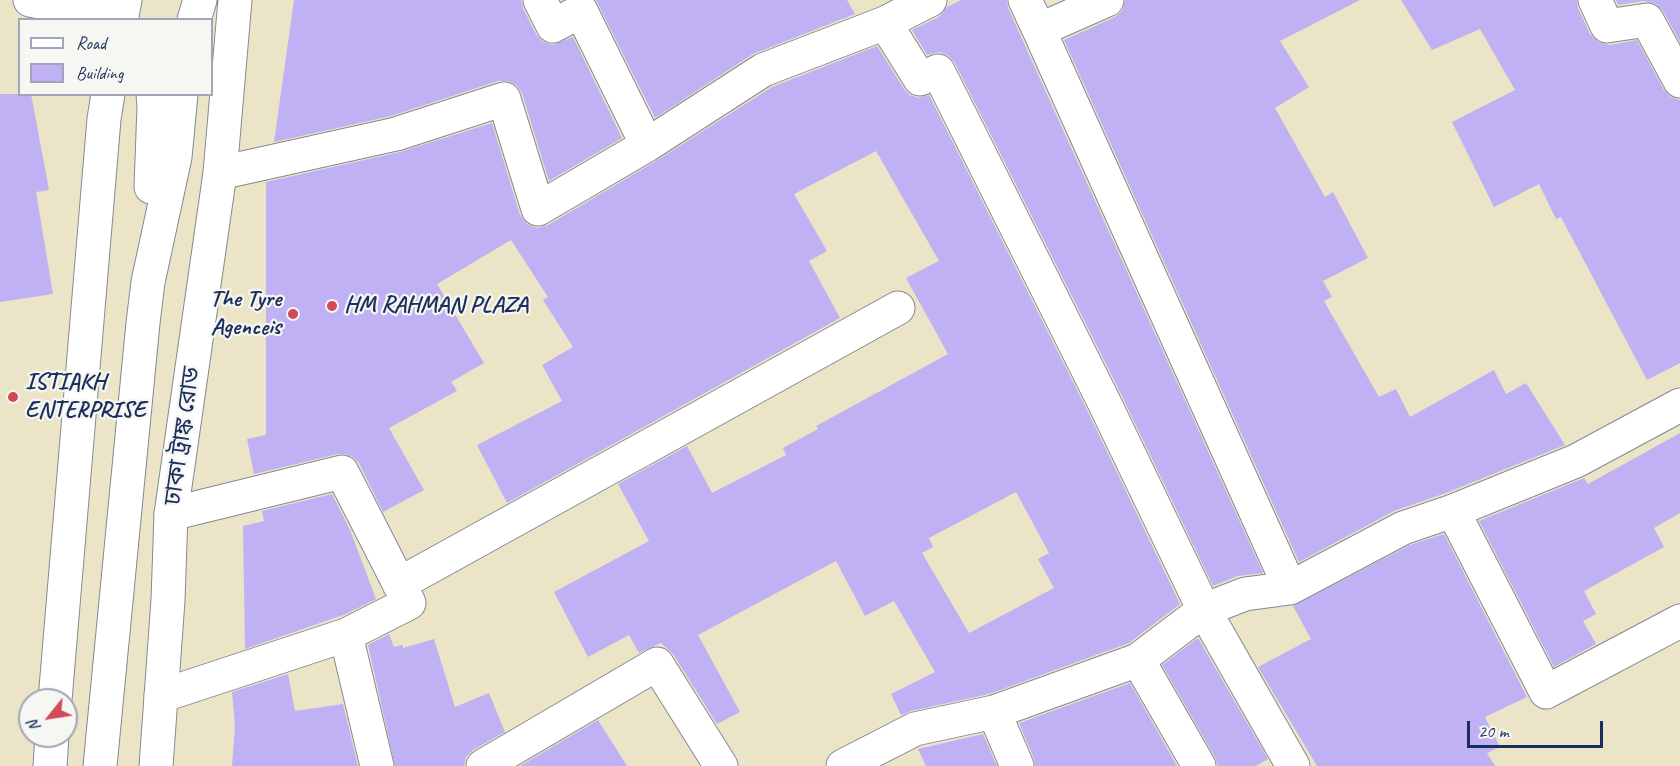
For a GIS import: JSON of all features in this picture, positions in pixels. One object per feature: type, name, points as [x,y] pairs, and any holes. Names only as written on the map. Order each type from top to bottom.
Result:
[{"type":"street","points":[[30,0],[130,11]]},
{"type":"street","points":[[195,18],[200,0]]},
{"type":"street","name":"ঢাকা ট্রাঙ্ক রোড","points":[[156,766],[171,514],[220,173],[235,0]]},
{"type":"street","points":[[540,0],[553,26],[581,11],[647,146]]},
{"type":"street","points":[[220,173],[396,134],[504,99],[538,209],[647,146],[763,70],[885,23],[930,0]]},
{"type":"street","points":[[1025,0],[1290,588]]},
{"type":"street","points":[[1039,30],[1107,0]]},
{"type":"street","points":[[1595,0],[1607,26],[1647,20],[1680,81]]},
{"type":"street","points":[[885,23],[920,79],[938,70],[1104,402],[1204,610],[1293,766]]},
{"type":"street","points":[[56,688],[108,96]]},
{"type":"street","name":"ঢাকা ট্রাঙ্ক রোড","points":[[100,766],[148,282],[153,96]]},
{"type":"street","name":"ঢাকা ট্রাঙ্ক রোড","points":[[148,282],[175,157],[181,96]]},
{"type":"street","points":[[399,584],[898,308]]},
{"type":"street","points":[[843,766],[915,729],[994,712],[1138,660],[1204,610],[1245,594],[1290,588],[1403,528],[1453,511],[1576,461],[1680,405]]},
{"type":"street","points":[[161,696],[346,635],[409,603],[342,472],[171,514]]},
{"type":"street","points":[[1453,511],[1546,692],[1680,621]]},
{"type":"street","points":[[346,635],[377,766]]},
{"type":"street","points":[[1138,660],[1199,766]]},
{"type":"street","points":[[483,766],[657,664],[721,766]]},
{"type":"street","points":[[994,712],[1017,766]]},
{"type":"street","points":[[50,766],[51,748]]},
{"type":"building","points":[[294,0],[521,0],[536,34],[542,41],[553,45],[573,37],[622,138],[549,181],[522,93],[516,85],[507,81],[498,81],[391,116],[274,142]]},
{"type":"building","points":[[596,0],[847,0],[855,14],[753,54],[655,118]]},
{"type":"building","points":[[961,0],[1007,0],[1008,8],[1263,573],[1238,576],[1213,586],[1121,394],[955,63],[949,56],[940,52],[927,55],[912,30],[939,17],[947,7]]},
{"type":"building","points":[[1125,0],[1360,0],[1280,41],[1309,87],[1275,108],[1325,197],[1333,192],[1368,258],[1323,281],[1332,297],[1324,301],[1379,397],[1396,389],[1410,417],[1494,370],[1506,394],[1526,383],[1565,445],[1446,493],[1394,511],[1299,562],[1064,40],[1115,17],[1122,11]]},
{"type":"building","points":[[1401,0],[1577,0],[1578,8],[1590,34],[1598,42],[1610,45],[1637,40],[1664,90],[1671,97],[1680,100],[1680,363],[1647,380],[1561,217],[1556,219],[1539,184],[1494,207],[1452,122],[1515,90],[1480,29],[1432,50]]},
{"type":"building","points":[[1616,0],[1680,0],[1680,42],[1663,11],[1656,4],[1644,1],[1618,5]]},
{"type":"building","points":[[877,46],[910,95],[919,98],[929,95],[1087,410],[1180,604],[1129,643],[989,694],[901,715],[891,694],[935,672],[894,601],[865,616],[836,561],[698,635],[740,712],[717,724],[673,654],[661,643],[639,653],[629,635],[588,657],[554,592],[649,541],[618,484],[687,446],[712,493],[786,455],[783,448],[818,429],[816,426],[948,354],[906,278],[939,261],[876,151],[794,194],[827,251],[809,261],[840,318],[507,503],[477,445],[562,401],[542,365],[573,347],[543,300],[548,297],[511,240],[437,284],[484,363],[451,382],[457,391],[389,428],[424,490],[383,512],[359,463],[353,457],[345,454],[254,474],[247,439],[266,435],[266,182],[400,152],[492,123],[520,215],[527,224],[537,228],[548,225],[656,161],[772,87]],"holes":[[[1016,492],[1049,553],[1038,559],[1054,588],[969,633],[922,553],[933,547],[929,538]]]},
{"type":"building","points":[[0,94],[18,94],[18,96],[31,96],[49,190],[36,192],[53,294],[0,302]]},
{"type":"building","points":[[1680,433],[1680,513],[1654,528],[1664,547],[1584,591],[1596,614],[1583,621],[1596,644],[1554,667],[1479,521],[1584,478],[1588,484]]},
{"type":"building","points":[[332,494],[350,530],[376,599],[346,614],[245,649],[243,526],[264,521],[262,511]]},
{"type":"building","points":[[1444,534],[1527,697],[1485,717],[1500,747],[1487,753],[1495,766],[1317,766],[1258,667],[1311,639],[1293,606],[1410,545]]},
{"type":"building","points":[[389,634],[394,647],[403,645],[403,648],[434,639],[455,707],[489,693],[505,732],[473,750],[466,757],[464,766],[395,766],[368,645]]},
{"type":"building","points":[[1198,638],[1268,759],[1256,766],[1218,766],[1162,665]]},
{"type":"building","points":[[288,674],[295,711],[343,704],[358,766],[232,766],[235,726],[232,692]]},
{"type":"building","points":[[1130,683],[1177,766],[1035,766],[1019,723]]},
{"type":"building","points":[[598,720],[627,766],[520,766]]},
{"type":"building","points":[[983,734],[997,766],[926,766],[918,749]]},
{"type":"place","name":"HM RAHMAN PLAZA","points":[[332,306]]},
{"type":"place","name":"The Tyre Agenceis","points":[[293,314]]},
{"type":"place","name":"ISTIAKH ENTERPRISE","points":[[13,397]]}]
